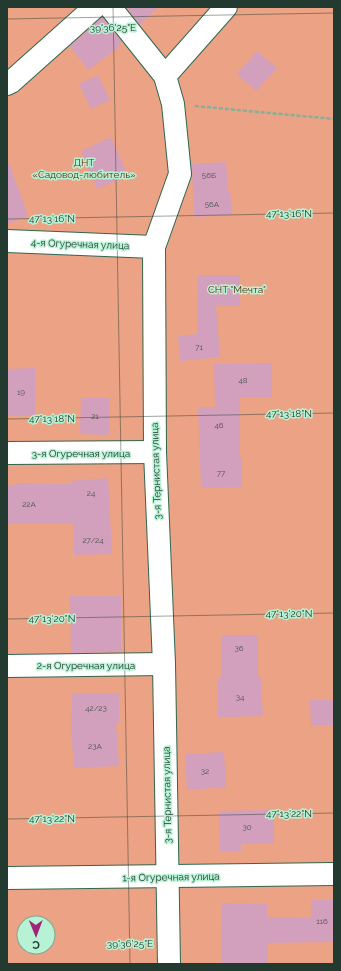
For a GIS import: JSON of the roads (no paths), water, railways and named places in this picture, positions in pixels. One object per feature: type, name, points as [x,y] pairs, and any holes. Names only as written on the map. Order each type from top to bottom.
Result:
[{"type":"street","points":[[7,84],[95,7]]},
{"type":"street","points":[[110,7],[165,76],[226,7]]},
{"type":"street","name":"3-я Тернистая улица","points":[[165,76],[173,104],[180,174],[154,247],[155,452],[164,664],[169,964]]},
{"type":"street","name":"4-я Огуречная улица","points":[[7,240],[154,247]]},
{"type":"street","name":"3-я Огуречная улица","points":[[7,453],[155,452]]},
{"type":"street","name":"2-я Огуречная улица","points":[[7,666],[164,664]]},
{"type":"street","name":"1-я Огуречная улица","points":[[7,878],[334,874]]},
{"type":"park label","name":"ДНТ «Садовод-любитель»","points":[[84,168]]},
{"type":"park label","name":"СНТ \"Мечта\"","points":[[237,289]]}]
